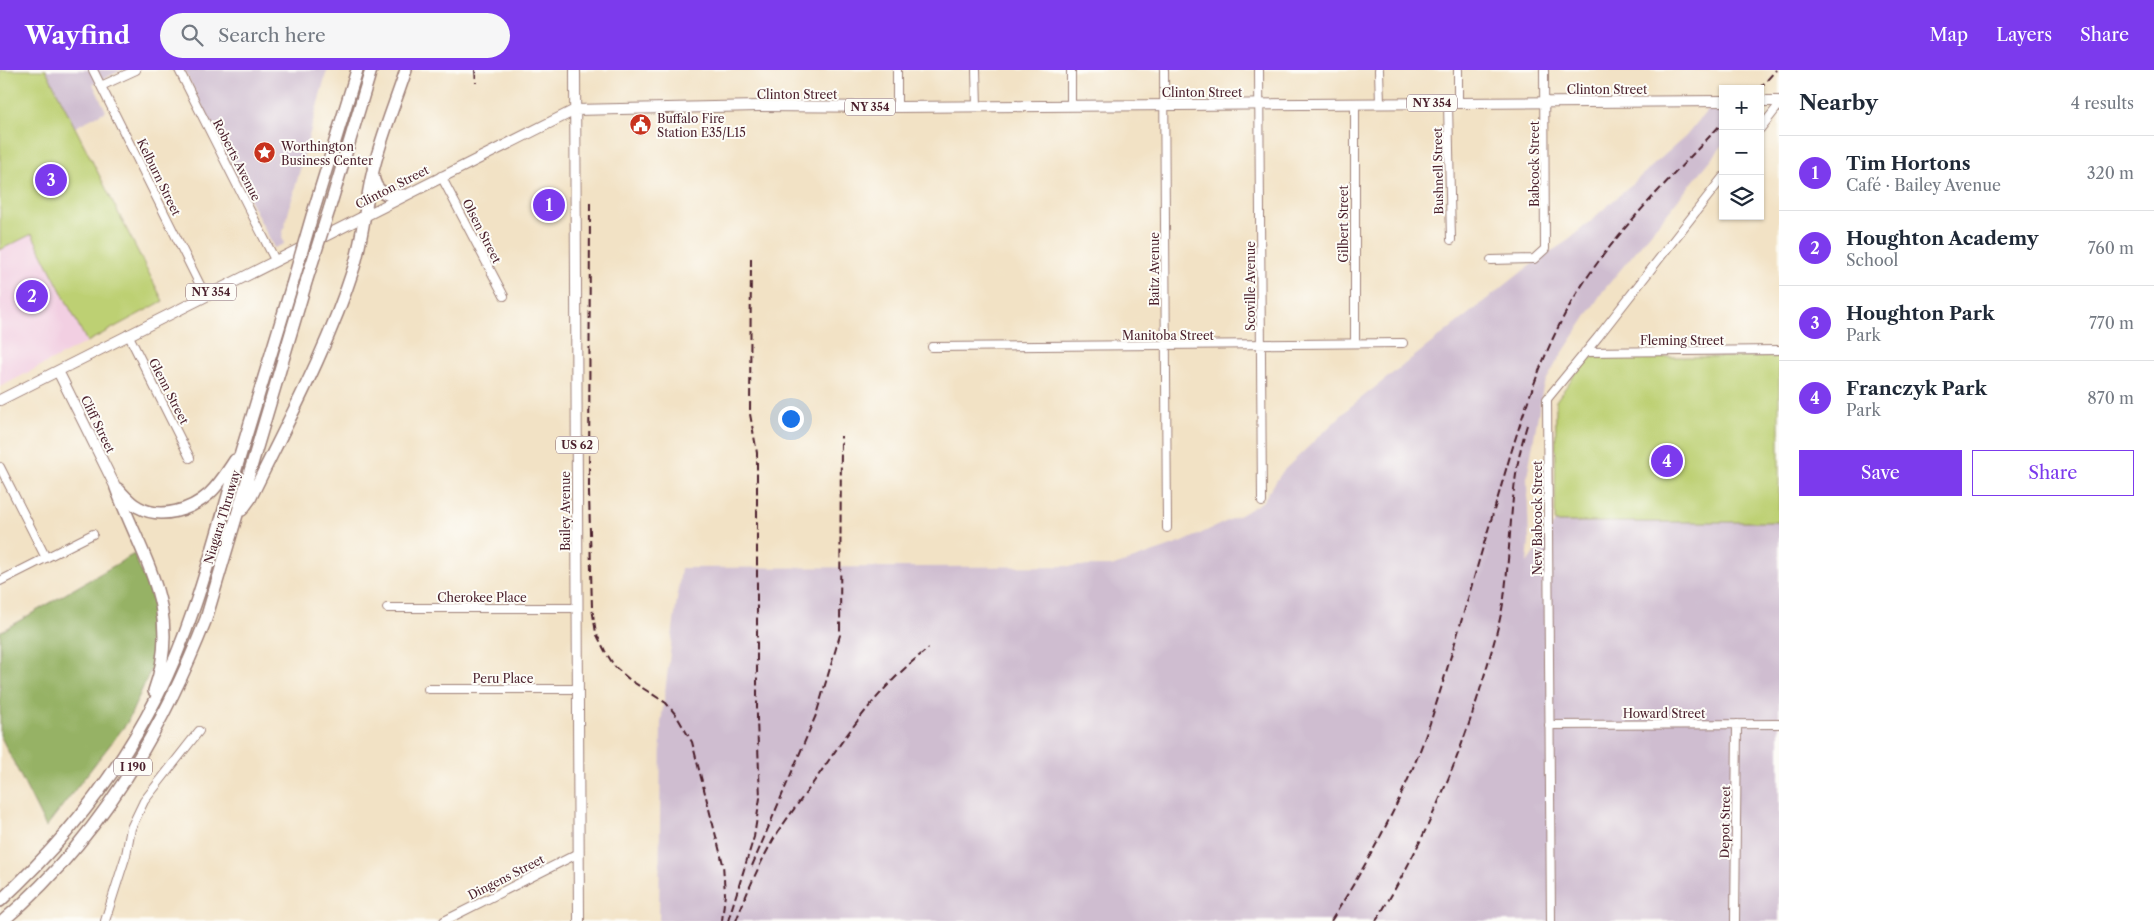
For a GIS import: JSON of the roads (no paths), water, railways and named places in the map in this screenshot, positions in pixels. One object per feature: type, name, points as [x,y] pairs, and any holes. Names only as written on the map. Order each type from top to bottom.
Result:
[{"type":"highway","name":"Niagara Thruway","points":[[0,901],[27,876],[73,825],[104,785],[142,724],[160,690],[188,628],[357,70]]},
{"type":"highway","name":"Niagara Thruway","points":[[3,921],[51,874],[118,792],[153,734],[186,671],[202,627],[236,517],[371,70]]},
{"type":"highway","points":[[236,517],[250,499],[326,342],[354,267],[363,236],[364,216],[373,172],[406,70]]},
{"type":"highway","points":[[373,172],[374,182],[378,189],[386,195],[404,194]]},
{"type":"highway","points":[[116,488],[144,510],[164,513],[188,507],[216,487],[242,450]]},
{"type":"highway","points":[[116,488],[153,573],[164,623],[158,677],[142,724]]},
{"type":"main road","name":"Bailey Avenue","points":[[575,70],[579,921]]},
{"type":"main road","name":"Clinton Street","points":[[0,400],[404,194],[575,110],[759,106],[977,107],[1719,101]]},
{"type":"main road","points":[[1764,101],[1779,101]]},
{"type":"main road","name":"Cliff Street","points":[[58,371],[116,488]]},
{"type":"street","name":"Kelburn Street","points":[[93,70],[205,295]]},
{"type":"street","points":[[101,86],[136,70]]},
{"type":"street","name":"Roberts Avenue","points":[[179,70],[275,260]]},
{"type":"street","points":[[897,70],[897,107]]},
{"type":"street","points":[[976,70],[977,107]]},
{"type":"street","points":[[1071,70],[1071,106]]},
{"type":"street","name":"Baitz Avenue","points":[[1164,70],[1167,528]]},
{"type":"street","name":"Scoville Avenue","points":[[1259,70],[1262,502]]},
{"type":"street","points":[[1379,70],[1380,103]]},
{"type":"street","name":"Bushnell Street","points":[[1450,240],[1453,103],[1458,70]]},
{"type":"street","name":"Babcock Street","points":[[1491,260],[1534,258],[1539,256],[1546,246],[1544,70]]},
{"type":"street","name":"Gilbert Street","points":[[1355,104],[1355,344]]},
{"type":"street","points":[[1764,124],[1779,105]]},
{"type":"street","name":"Olsen Street","points":[[441,176],[504,296]]},
{"type":"street","name":"New Babcock Street","points":[[1551,921],[1547,399],[1719,182]]},
{"type":"street","name":"Glenn Street","points":[[128,334],[190,458]]},
{"type":"street","name":"Manitoba Street","points":[[932,347],[1404,344]]},
{"type":"street","name":"Fleming Street","points":[[1585,352],[1779,350]]},
{"type":"street","points":[[0,467],[46,558]]},
{"type":"street","points":[[0,581],[93,534]]},
{"type":"street","name":"Cherokee Place","points":[[387,608],[577,608]]},
{"type":"street","name":"Peru Place","points":[[428,689],[578,689]]},
{"type":"street","name":"Depot Street","points":[[1735,921],[1737,724]]},
{"type":"street","name":"Howard Street","points":[[1549,725],[1779,724]]},
{"type":"street","points":[[105,921],[126,855],[131,828],[144,801],[198,731]]},
{"type":"street","name":"Dingens Street","points":[[444,921],[578,853]]},
{"type":"railway","points":[[475,70],[476,83]]},
{"type":"railway","points":[[1763,85],[1776,70]]},
{"type":"railway","points":[[1331,921],[1375,846],[1413,768],[1450,660],[1519,427],[1554,335],[1581,287],[1617,237],[1719,126]]},
{"type":"railway","points":[[590,203],[589,493],[592,608],[596,633],[615,667],[630,680],[666,703],[676,715],[692,742],[723,864],[725,894],[722,921]]},
{"type":"railway","points":[[728,921],[754,837],[760,798],[757,719],[757,453],[750,414],[751,258]]},
{"type":"railway","points":[[1376,921],[1408,865],[1436,808],[1460,750],[1480,690],[1502,610],[1507,576],[1514,490],[1521,447],[1527,425]]},
{"type":"railway","points":[[752,866],[816,715],[840,635],[841,436]]},
{"type":"railway","points":[[736,921],[759,866],[786,820],[842,741],[882,691],[929,648]]},
{"type":"place","name":"Buffalo Fire Station E35/L15","points":[[641,125]]},
{"type":"place","name":"Worthington Business Center","points":[[265,153]]},
{"type":"place","name":"Houghton Park","points":[[51,180]]},
{"type":"place","name":"Tim Hortons","points":[[549,205]]},
{"type":"place","name":"Houghton Academy","points":[[32,296]]},
{"type":"place","name":"Franczyk Park","points":[[1667,461]]}]
